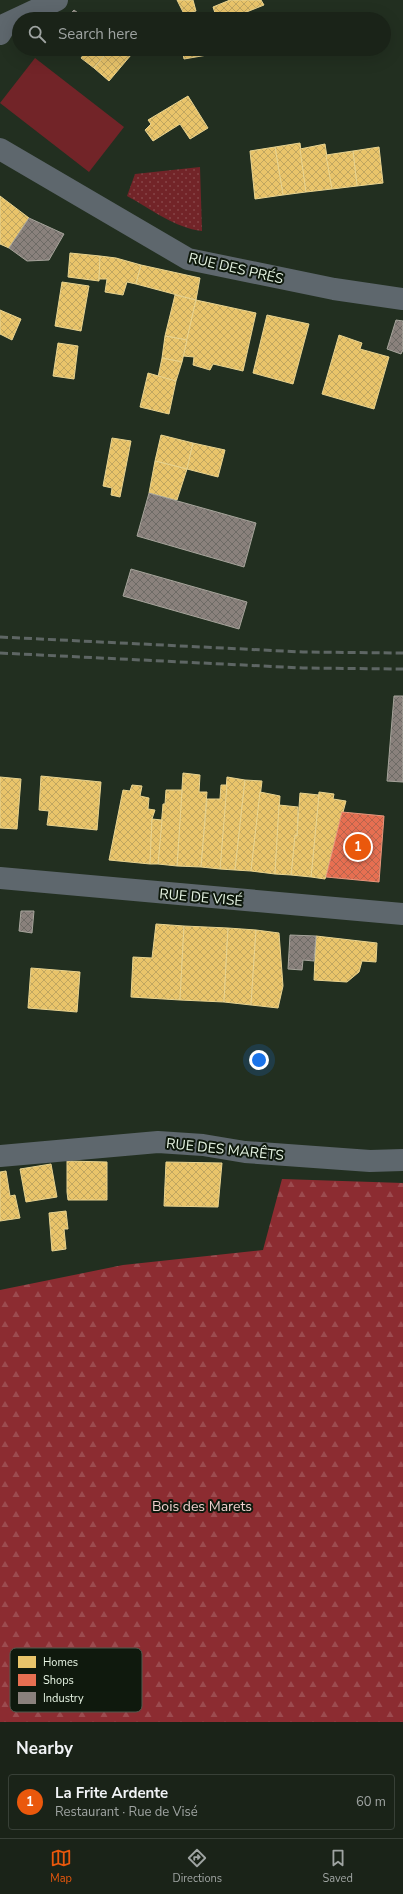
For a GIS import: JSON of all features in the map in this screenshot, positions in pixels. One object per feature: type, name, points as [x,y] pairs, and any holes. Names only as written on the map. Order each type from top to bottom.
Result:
[{"type":"street","points":[[33,12],[57,0]]},
{"type":"street","points":[[2,28],[12,23]]},
{"type":"street","name":"RUE DES PRÉS","points":[[0,149],[188,259],[334,289],[403,299]]},
{"type":"street","name":"RUE DE VISÉ","points":[[0,878],[282,905],[403,914]]},
{"type":"street","name":"RUE DES MARÊTS","points":[[0,1156],[158,1142],[204,1145],[253,1153],[370,1161],[403,1160]]},
{"type":"green space","name":"Bois des Marets","points":[[282,1179],[403,1183],[403,1722],[0,1722],[0,1290],[123,1265],[263,1250]]},
{"type":"shaded area","points":[[35,58],[124,127],[89,172],[0,103]]},
{"type":"shaded area","points":[[200,167],[202,231],[173,222],[127,196],[135,174]]},
{"type":"building: Homes","points":[[177,0],[193,0],[196,11],[183,12]]},
{"type":"building: Homes","points":[[230,0],[261,0],[264,5],[246,12],[215,12],[213,7]]},
{"type":"building: Homes","points":[[83,56],[104,56],[94,68],[81,58]]},
{"type":"building: Homes","points":[[104,56],[130,56],[109,81],[94,68]]},
{"type":"building: Homes","points":[[183,56],[202,56],[184,59]]},
{"type":"building: Homes","points":[[188,96],[208,128],[190,139],[180,124],[153,141],[145,130],[151,124],[148,120]]},
{"type":"building: Homes","points":[[300,143],[306,192],[283,195],[275,147]]},
{"type":"building: Homes","points":[[325,144],[332,189],[306,192],[300,149]]},
{"type":"building: Homes","points":[[275,147],[283,195],[255,199],[250,151]]},
{"type":"building: Homes","points":[[379,147],[383,183],[357,186],[353,151]]},
{"type":"building: Homes","points":[[353,151],[357,186],[332,189],[326,155]]},
{"type":"building: Homes","points":[[0,196],[29,218],[9,248],[0,244]]},
{"type":"building: Homes","points":[[70,253],[100,256],[99,281],[68,277]]},
{"type":"building: Homes","points":[[100,256],[116,258],[141,265],[136,284],[127,282],[123,295],[105,292],[107,279],[99,279]]},
{"type":"building: Homes","points":[[141,265],[200,278],[196,300],[136,284]]},
{"type":"building: Homes","points":[[62,282],[89,286],[81,331],[55,326]]},
{"type":"building: Homes","points":[[175,295],[196,300],[187,340],[165,336]]},
{"type":"building: Homes","points":[[196,300],[256,313],[243,371],[213,364],[210,370],[193,365],[194,357],[183,356]]},
{"type":"building: Homes","points":[[0,310],[21,319],[12,340],[0,334]]},
{"type":"building: Homes","points":[[267,315],[309,324],[293,384],[253,373]]},
{"type":"building: Homes","points":[[339,335],[362,343],[360,349],[389,357],[374,409],[322,394]]},
{"type":"building: Homes","points":[[165,336],[187,340],[182,362],[162,358]]},
{"type":"building: Homes","points":[[58,343],[78,346],[74,379],[53,376]]},
{"type":"building: Homes","points":[[162,358],[182,362],[176,381],[158,377]]},
{"type":"building: Homes","points":[[148,373],[176,381],[169,414],[140,407]]},
{"type":"building: Homes","points":[[161,435],[193,443],[187,469],[155,461]]},
{"type":"building: Homes","points":[[112,438],[131,441],[120,497],[111,495],[112,488],[103,486]]},
{"type":"building: Homes","points":[[193,443],[225,450],[218,477],[187,469]]},
{"type":"building: Homes","points":[[155,461],[187,469],[177,500],[149,493]]},
{"type":"building: Homes","points":[[183,773],[200,775],[199,792],[207,792],[201,867],[177,866]]},
{"type":"building: Homes","points":[[41,776],[101,782],[97,830],[47,825],[49,811],[39,810]]},
{"type":"building: Homes","points":[[0,777],[21,779],[17,829],[0,828]]},
{"type":"building: Homes","points":[[227,777],[245,780],[235,870],[220,869]]},
{"type":"building: Homes","points":[[245,780],[262,781],[251,871],[235,870]]},
{"type":"building: Homes","points":[[132,785],[142,786],[140,796],[149,798],[148,809],[155,810],[152,819],[150,864],[109,860],[123,790],[130,791]]},
{"type":"building: Homes","points":[[221,785],[227,785],[220,869],[201,867],[207,799],[220,799]]},
{"type":"building: Homes","points":[[166,790],[182,790],[177,866],[158,864],[163,804],[165,804]]},
{"type":"building: Homes","points":[[260,792],[280,796],[275,874],[251,871]]},
{"type":"building: Homes","points":[[319,792],[334,794],[333,799],[346,801],[325,879],[311,877]]},
{"type":"building: Homes","points":[[300,793],[319,795],[311,877],[291,875],[295,835],[297,836]]},
{"type":"building: Homes","points":[[279,805],[298,807],[297,836],[295,835],[291,875],[275,874]]},
{"type":"building: Homes","points":[[152,819],[162,820],[158,864],[150,864]]},
{"type":"building: Homes","points":[[156,924],[184,926],[180,1000],[131,997],[133,957],[152,958]]},
{"type":"building: Homes","points":[[184,926],[228,928],[224,1002],[180,1000]]},
{"type":"building: Homes","points":[[228,928],[256,930],[251,1005],[224,1002]]},
{"type":"building: Homes","points":[[256,930],[279,933],[283,986],[278,1008],[251,1005]]},
{"type":"building: Homes","points":[[316,936],[377,943],[376,962],[362,961],[359,972],[347,982],[314,980]]},
{"type":"building: Homes","points":[[31,968],[80,972],[77,1012],[28,1008]]},
{"type":"building: Homes","points":[[67,1161],[107,1162],[107,1200],[68,1200]]},
{"type":"building: Homes","points":[[166,1162],[222,1163],[218,1207],[164,1206]]},
{"type":"building: Homes","points":[[51,1164],[57,1197],[26,1202],[20,1169]]},
{"type":"building: Homes","points":[[6,1171],[10,1196],[15,1195],[20,1218],[0,1221],[0,1172]]},
{"type":"building: Homes","points":[[66,1211],[68,1229],[64,1229],[66,1249],[52,1251],[49,1213]]},
{"type":"building: Shops","points":[[342,812],[384,816],[379,882],[326,877]]},
{"type":"building: Industry","points":[[29,218],[64,234],[49,260],[27,261],[9,248]]},
{"type":"building: Industry","points":[[396,320],[403,321],[403,350],[401,354],[387,349]]},
{"type":"building: Industry","points":[[149,493],[256,523],[244,567],[137,536]]},
{"type":"building: Industry","points":[[131,569],[247,602],[239,629],[123,596]]},
{"type":"building: Industry","points":[[394,696],[403,696],[403,782],[387,781]]},
{"type":"building: Industry","points":[[21,911],[34,911],[32,933],[19,931]]},
{"type":"building: Industry","points":[[290,935],[316,936],[314,961],[303,960],[302,970],[288,969]]},
{"type":"railway","points":[[0,637],[303,652],[403,653]]},
{"type":"railway","points":[[0,653],[303,668],[403,669]]},
{"type":"place","name":"La Frite Ardente","points":[[358,847]]}]
